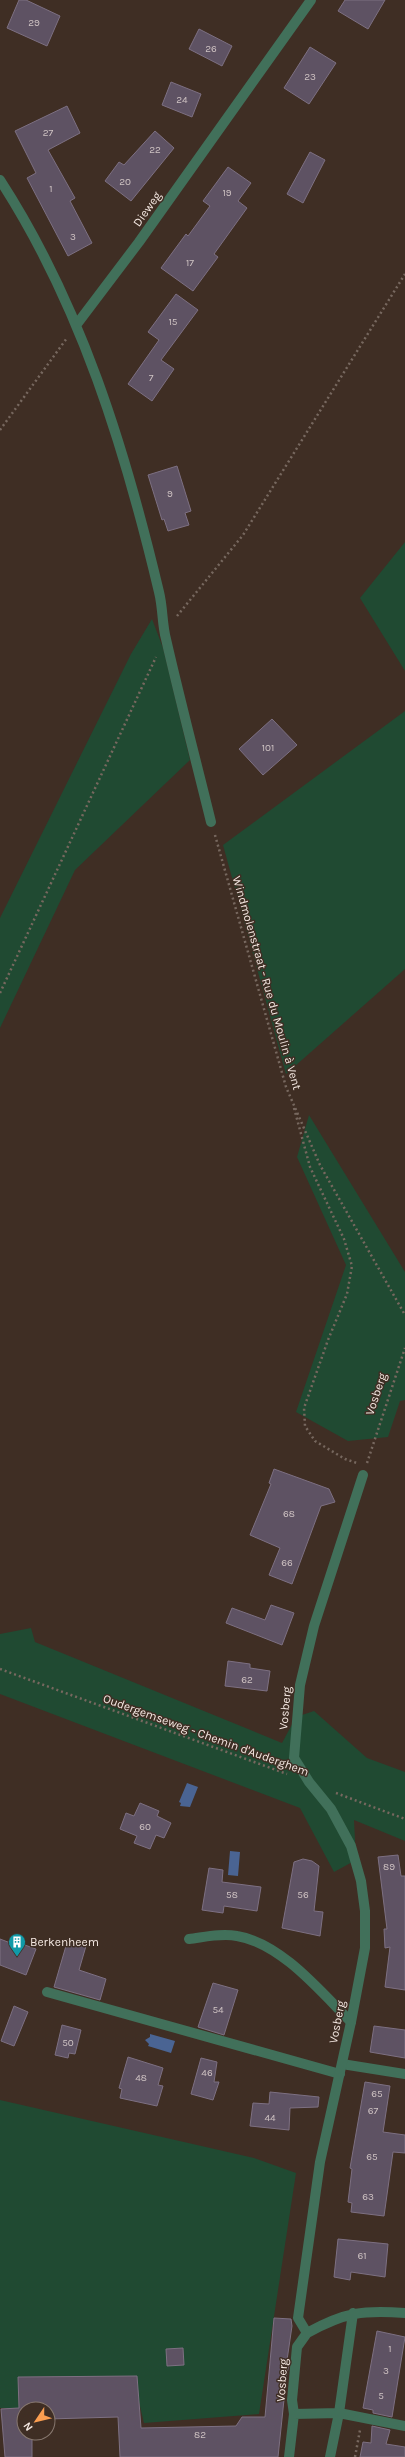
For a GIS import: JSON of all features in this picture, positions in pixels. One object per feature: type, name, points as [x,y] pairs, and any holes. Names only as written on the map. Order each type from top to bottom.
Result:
[{"type":"street","name":"Dieweg","points":[[77,324],[140,242],[311,0]]},
{"type":"street","points":[[0,180],[46,260],[77,324],[124,459],[159,594],[165,637],[211,822]]},
{"type":"street","name":"Vosberg","points":[[289,2457],[294,2414],[292,2400],[297,2347],[307,2333],[298,2318],[320,2162],[351,2022],[365,1948],[365,1911],[361,1881],[351,1846],[331,1809],[309,1782],[294,1758],[300,1684],[314,1626],[365,1471]]},
{"type":"street","points":[[188,1939],[218,1935],[239,1936],[268,1948],[300,1970],[351,2022]]},
{"type":"street","points":[[47,1992],[341,2069],[405,2074]]},
{"type":"street","points":[[307,2333],[327,2322],[353,2313],[366,2311],[405,2313]]},
{"type":"street","points":[[330,2457],[339,2413],[353,2313]]},
{"type":"street","points":[[294,2414],[339,2413],[405,2426]]},
{"type":"path","points":[[0,993],[165,637],[176,617],[244,535],[405,274]]},
{"type":"path","points":[[0,430],[77,324]]},
{"type":"path","name":"Windmolenstraat - Rue du Moulin à Vent","points":[[211,822],[277,1059],[291,1100],[320,1165],[405,1315]]},
{"type":"path","points":[[291,1100],[310,1167],[344,1239],[352,1266],[347,1294],[328,1340],[304,1408],[305,1426],[315,1441],[365,1471]]},
{"type":"path","name":"Vosberg","points":[[365,1471],[405,1348]]},
{"type":"path","name":"Oudergemseweg - Chemin d'Auderghem","points":[[0,1669],[309,1782]]},
{"type":"path","points":[[331,1791],[405,1819]]},
{"type":"path","points":[[355,2457],[362,2417]]},
{"type":"green space","points":[[405,542],[405,671],[360,598]]},
{"type":"green space","points":[[152,619],[163,648],[190,760],[75,870],[0,1028],[0,918],[131,654]]},
{"type":"green space","points":[[405,711],[405,969],[286,1074],[223,845]]},
{"type":"green space","points":[[309,1115],[405,1272],[405,1400],[400,1401],[388,1437],[348,1441],[296,1412],[346,1265],[297,1157]]},
{"type":"green space","points":[[31,1628],[35,1642],[282,1743],[296,1717],[314,1711],[367,1758],[405,1772],[405,1841],[354,1820],[356,1860],[334,1872],[300,1808],[0,1694],[0,1634]]},
{"type":"green space","points":[[0,2100],[254,2158],[296,2173],[259,2414],[144,2423],[138,2398],[136,2376],[18,2377],[19,2401],[16,2401],[16,2408],[0,2408]]},
{"type":"water","points":[[187,1783],[198,1787],[190,1807],[180,1806],[181,1803],[179,1802]]},
{"type":"water","points":[[230,1851],[240,1852],[238,1876],[228,1875]]},
{"type":"water","points":[[150,2034],[175,2041],[171,2053],[148,2046],[149,2044],[145,2040],[150,2037]]},
{"type":"building","points":[[19,0],[26,0],[60,16],[47,46],[7,28]]},
{"type":"building","points":[[345,0],[385,0],[368,29],[338,11]]},
{"type":"building","points":[[199,29],[232,46],[222,66],[189,49]]},
{"type":"building","points":[[310,47],[336,63],[309,104],[284,88]]},
{"type":"building","points":[[171,82],[201,94],[192,117],[162,105]]},
{"type":"building","points":[[67,106],[80,133],[48,150],[75,198],[70,201],[92,243],[68,256],[27,178],[36,173],[15,131]]},
{"type":"building","points":[[155,131],[174,148],[131,201],[105,181],[119,162],[124,165]]},
{"type":"building","points":[[310,152],[325,160],[303,203],[287,194]]},
{"type":"building","points":[[228,167],[251,183],[238,201],[247,208],[214,254],[218,257],[193,291],[161,268],[186,234],[188,236],[210,206],[203,201]]},
{"type":"building","points":[[176,294],[198,310],[161,360],[174,369],[152,401],[128,384],[159,340],[148,332]]},
{"type":"building","points":[[177,466],[191,511],[185,513],[189,525],[168,531],[164,519],[162,520],[148,475]]},
{"type":"building","points":[[272,719],[297,745],[263,775],[239,749]]},
{"type":"building","points":[[274,1469],[329,1489],[335,1502],[321,1506],[292,1584],[269,1575],[280,1548],[250,1535],[271,1484],[269,1483]]},
{"type":"building","points":[[271,1605],[294,1613],[282,1645],[226,1623],[232,1608],[265,1620]]},
{"type":"building","points":[[228,1661],[250,1664],[250,1668],[270,1671],[267,1691],[225,1686]]},
{"type":"building","points":[[140,1803],[159,1811],[157,1816],[171,1823],[164,1838],[156,1835],[150,1849],[134,1843],[137,1836],[120,1829],[126,1813],[134,1816]]},
{"type":"building","points":[[398,1855],[401,1876],[405,1876],[405,1990],[385,1987],[390,1947],[385,1948],[384,1929],[387,1929],[378,1857]]},
{"type":"building","points":[[303,1859],[312,1861],[319,1866],[314,1911],[323,1912],[320,1936],[282,1928],[294,1862]]},
{"type":"building","points":[[209,1868],[223,1870],[222,1882],[261,1887],[257,1911],[224,1906],[223,1913],[202,1910]]},
{"type":"building","name":"Berkenheem","points":[[0,1939],[21,1947],[22,1944],[36,1949],[26,1975],[0,1965]]},
{"type":"building","points":[[68,1939],[86,1946],[79,1970],[106,1979],[100,2000],[54,1987]]},
{"type":"building","points":[[213,1983],[238,1990],[224,2035],[198,2027]]},
{"type":"building","points":[[14,2006],[28,2012],[14,2046],[1,2041]]},
{"type":"building","points":[[62,2025],[81,2030],[75,2054],[69,2053],[68,2058],[55,2055]]},
{"type":"building","points":[[374,2026],[405,2030],[405,2058],[370,2052]]},
{"type":"building","points":[[128,2057],[163,2068],[158,2085],[163,2086],[157,2106],[120,2098],[122,2089],[119,2088]]},
{"type":"building","points":[[201,2058],[217,2062],[214,2082],[219,2082],[213,2100],[191,2094]]},
{"type":"building","points":[[365,2082],[390,2086],[383,2132],[405,2135],[405,2153],[393,2152],[384,2216],[351,2212],[352,2203],[348,2202],[352,2169],[350,2168]]},
{"type":"building","points":[[270,2092],[319,2097],[318,2107],[290,2108],[289,2130],[250,2126],[253,2103],[269,2104]]},
{"type":"building","points":[[338,2239],[388,2244],[385,2277],[351,2272],[350,2280],[334,2277]]},
{"type":"building","points":[[274,2318],[291,2319],[292,2326],[286,2367],[289,2366],[283,2390],[285,2390],[278,2457],[120,2457],[118,2417],[56,2419],[56,2401],[19,2401],[18,2377],[137,2376],[141,2428],[236,2426],[242,2417],[265,2417]]},
{"type":"building","points":[[377,2331],[405,2337],[392,2417],[373,2413],[373,2410],[363,2408]]},
{"type":"building","points":[[183,2348],[184,2365],[167,2366],[166,2349]]},
{"type":"building","points":[[16,2408],[16,2441],[32,2441],[32,2457],[5,2457],[1,2409]]},
{"type":"building","points":[[372,2426],[390,2430],[386,2444],[405,2447],[405,2457],[360,2457],[363,2442],[371,2443]]},
{"type":"place","name":"Berkenheem","points":[[17,1957]]}]
